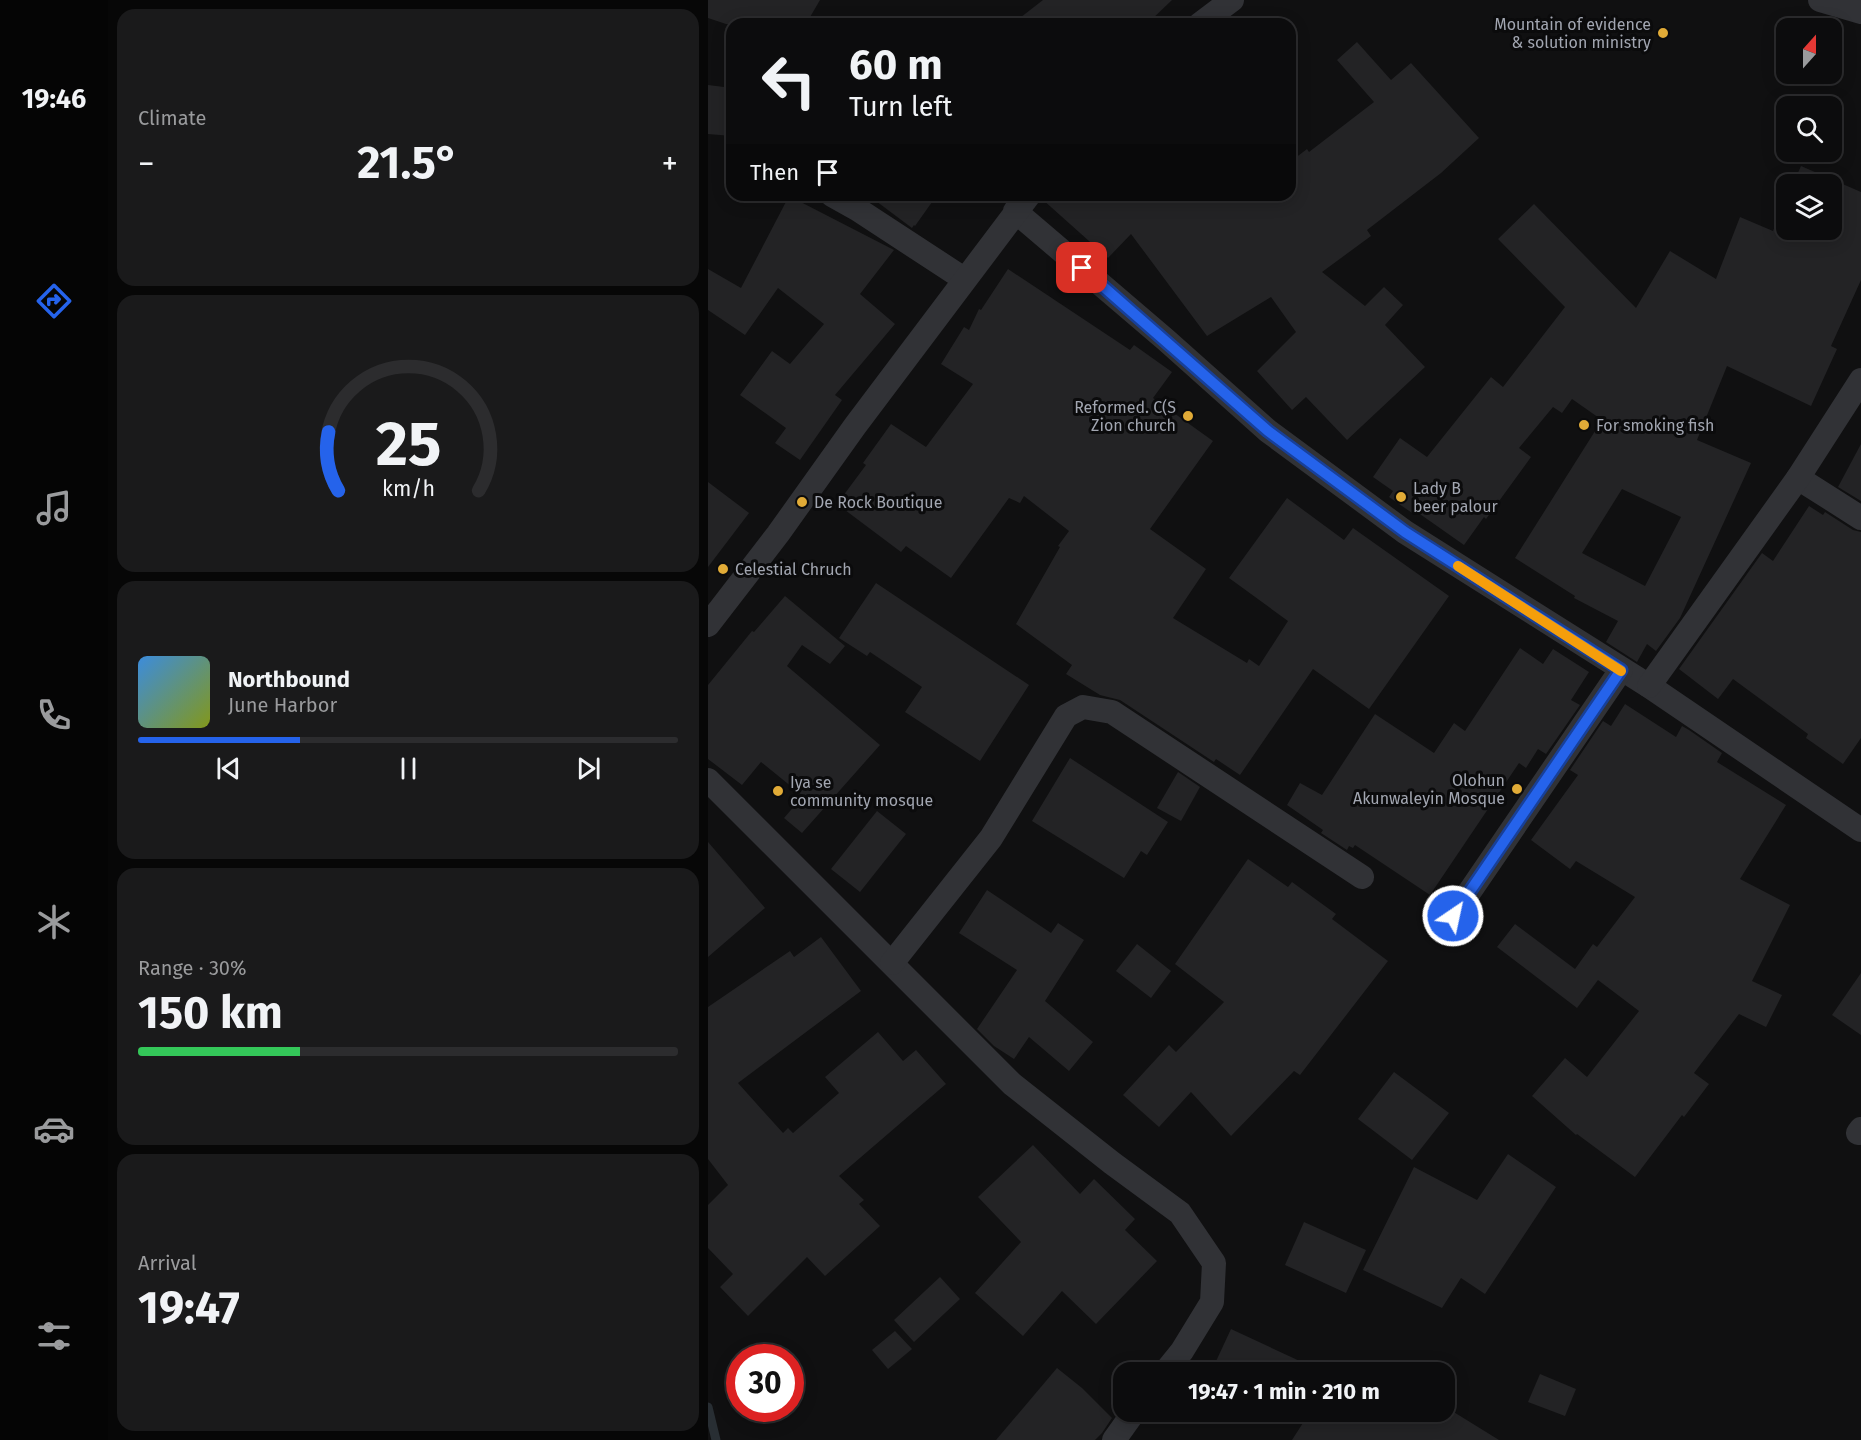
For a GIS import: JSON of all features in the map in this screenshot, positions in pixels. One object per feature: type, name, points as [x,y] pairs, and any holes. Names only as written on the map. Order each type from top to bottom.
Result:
[{"type":"street","points":[[1208,18],[1232,0]]},
{"type":"street","points":[[1820,0],[1861,12]]},
{"type":"street","points":[[844,201],[964,279]]},
{"type":"street","points":[[708,625],[778,534],[1022,203],[1166,340],[1268,431],[1405,532],[1648,686],[1861,830]]},
{"type":"street","points":[[1648,686],[1798,478],[1861,380]]},
{"type":"street","points":[[1798,478],[1861,518]]},
{"type":"street","points":[[1453,916],[1621,670]]},
{"type":"street","points":[[892,963],[991,838],[1066,716],[1083,707],[1112,712],[1362,877]]},
{"type":"street","points":[[708,780],[1012,1084],[1180,1213],[1214,1263],[1212,1302],[1173,1362]]},
{"type":"street","points":[[1114,1440],[1127,1422]]},
{"type":"building","points":[[708,0],[820,0],[810,18],[726,18],[726,24],[708,18]]},
{"type":"building","points":[[1043,0],[1172,0],[1153,18],[1020,18]]},
{"type":"building","points":[[1357,42],[1391,80],[1411,63],[1479,138],[1441,173],[1367,230],[1371,236],[1322,272],[1365,306],[1384,287],[1403,305],[1385,325],[1425,367],[1347,440],[1306,397],[1292,410],[1257,371],[1296,332],[1271,297],[1207,336],[1131,234],[1108,258],[1044,201],[1296,201],[1296,157],[1307,149],[1309,152],[1374,102],[1337,60]]},
{"type":"building","points":[[708,85],[726,87],[726,136],[708,134]]},
{"type":"building","points":[[1801,166],[1819,174],[1797,174]]},
{"type":"building","points":[[1842,184],[1861,192],[1861,280],[1831,346],[1837,349],[1811,406],[1727,366],[1697,440],[1751,463],[1680,618],[1656,651],[1647,644],[1637,662],[1606,642],[1618,621],[1574,598],[1575,596],[1515,558],[1602,420],[1572,399],[1562,413],[1553,407],[1519,448],[1531,457],[1464,545],[1417,512],[1415,515],[1389,497],[1393,491],[1373,477],[1400,438],[1427,457],[1491,377],[1503,387],[1565,307],[1498,239],[1534,204],[1636,308],[1670,251],[1716,279],[1740,217],[1773,231],[1776,224],[1776,240],[1842,240]],"holes":[[[1622,489],[1681,517],[1645,586],[1582,553]]]},
{"type":"building","points":[[786,201],[799,201],[894,250],[860,294],[895,324],[835,395],[842,400],[800,460],[775,443],[786,428],[740,395],[772,351],[790,364],[824,324],[778,288],[745,335],[708,310],[708,269],[741,288]]},
{"type":"building","points":[[876,201],[933,201],[912,228]]},
{"type":"building","points":[[1008,269],[1130,350],[1134,345],[1172,372],[1153,398],[1213,441],[1150,529],[1206,569],[1173,618],[1247,663],[1249,659],[1259,666],[1288,621],[1229,578],[1287,498],[1344,540],[1353,528],[1449,596],[1369,709],[1313,669],[1240,775],[1216,759],[1214,762],[1120,700],[1100,695],[1066,674],[1072,665],[1016,624],[1060,547],[1058,546],[1069,531],[1024,496],[1020,503],[1009,498],[951,578],[906,546],[901,552],[837,504],[866,465],[863,463],[891,424],[926,447],[973,384],[941,364],[964,327],[969,330],[979,309],[981,310]]},
{"type":"building","points":[[1861,444],[1861,501],[1838,487]]},
{"type":"building","points":[[708,482],[749,513],[708,567]]},
{"type":"building","points":[[1809,506],[1861,532],[1861,738],[1843,764],[1806,738],[1808,734],[1733,679],[1718,699],[1679,669],[1762,553],[1773,561]]},
{"type":"building","points":[[876,583],[1029,685],[980,761],[905,712],[922,687],[870,652],[867,656],[839,638]]},
{"type":"building","points":[[785,596],[845,646],[830,664],[802,645],[787,666],[880,745],[802,833],[784,818],[803,796],[761,762],[742,785],[708,759],[708,685],[752,631],[754,632]]},
{"type":"building","points":[[1520,648],[1543,664],[1553,649],[1589,672],[1571,700],[1580,705],[1546,754],[1538,749],[1526,768],[1519,763],[1430,895],[1355,845],[1353,848],[1349,846],[1347,850],[1321,833],[1323,830],[1287,805],[1300,783],[1322,795],[1375,714],[1434,753],[1454,723],[1465,731]]},
{"type":"building","points":[[1625,704],[1676,737],[1682,726],[1689,730],[1722,753],[1717,762],[1786,805],[1740,879],[1790,905],[1752,981],[1782,995],[1766,1027],[1739,1014],[1694,1073],[1709,1084],[1684,1117],[1682,1115],[1635,1177],[1576,1135],[1532,1096],[1565,1058],[1587,1077],[1639,1011],[1598,980],[1577,1008],[1497,947],[1515,924],[1575,969],[1593,944],[1597,947],[1635,897],[1576,861],[1570,869],[1531,840],[1578,775],[1570,770],[1603,721],[1611,726]]},
{"type":"building","points":[[1070,758],[1168,822],[1147,855],[1141,851],[1124,878],[1032,821]]},
{"type":"building","points":[[1178,772],[1200,787],[1181,821],[1157,808]]},
{"type":"building","points":[[877,811],[906,834],[860,892],[831,869]]},
{"type":"building","points":[[708,842],[765,908],[708,957]]},
{"type":"building","points":[[1248,859],[1288,887],[1292,882],[1336,914],[1332,919],[1388,961],[1300,1075],[1294,1071],[1231,1136],[1191,1092],[1159,1127],[1123,1095],[1169,1045],[1176,1052],[1224,1002],[1175,964]]},
{"type":"building","points":[[987,890],[1051,933],[1058,923],[1084,940],[1045,1001],[1093,1042],[1069,1071],[1029,1037],[1014,1059],[994,1046],[977,1029],[1017,970],[959,933]]},
{"type":"building","points":[[821,937],[861,991],[738,1083],[783,1133],[788,1128],[793,1133],[839,1093],[825,1077],[878,1032],[903,1061],[916,1050],[946,1084],[839,1176],[864,1200],[859,1204],[880,1226],[825,1276],[807,1257],[748,1316],[720,1287],[733,1274],[708,1248],[708,1205],[728,1185],[708,1159],[708,1007],[790,951],[794,957]]},
{"type":"building","points":[[1137,944],[1171,971],[1151,998],[1116,971]]},
{"type":"building","points":[[1861,973],[1861,1035],[1832,1015]]},
{"type":"building","points":[[1394,1072],[1449,1113],[1412,1160],[1358,1119]]},
{"type":"building","points":[[1033,1145],[1080,1194],[1094,1179],[1135,1219],[1125,1230],[1157,1261],[1096,1324],[1062,1291],[1023,1336],[975,1293],[1021,1242],[978,1197]]},
{"type":"building","points":[[1508,1154],[1556,1187],[1485,1294],[1461,1278],[1442,1308],[1363,1270],[1414,1167],[1477,1200]]},
{"type":"building","points":[[1304,1222],[1366,1250],[1346,1293],[1285,1265]]},
{"type":"building","points":[[940,1277],[960,1299],[914,1342],[894,1320]]},
{"type":"building","points":[[1231,1329],[1302,1362],[1216,1362]]},
{"type":"building","points":[[895,1331],[912,1349],[888,1369],[872,1350]]},
{"type":"building","points":[[1057,1368],[1082,1388],[1112,1418],[1102,1433],[1095,1440],[996,1440]]},
{"type":"building","points":[[1540,1374],[1576,1389],[1565,1416],[1528,1402]]},
{"type":"building","points":[[1455,1413],[1499,1440],[1292,1440],[1304,1422],[1455,1422]]},
{"type":"waterway","points":[[708,1407],[716,1440]]},
{"type":"slow traffic","points":[[1458,566],[1621,671]]},
{"type":"place","name":"Mountain of evidence & solution ministry","points":[[1663,33]]},
{"type":"place","name":"Reformed. C(S Zion church","points":[[1188,416]]},
{"type":"place","name":"For smoking fish","points":[[1584,425]]},
{"type":"place","name":"Lady B beer palour","points":[[1401,497]]},
{"type":"place","name":"De Rock Boutique","points":[[802,502]]},
{"type":"place","name":"Celestial Chruch","points":[[723,569]]},
{"type":"place","name":"Olohun Akunwaleyin Mosque","points":[[1517,789]]},
{"type":"place","name":"Iya se community mosque","points":[[778,791]]},
{"type":"route","points":[[1082,268],[1268,431],[1405,532],[1621,670],[1588,715],[1453,916]]}]
